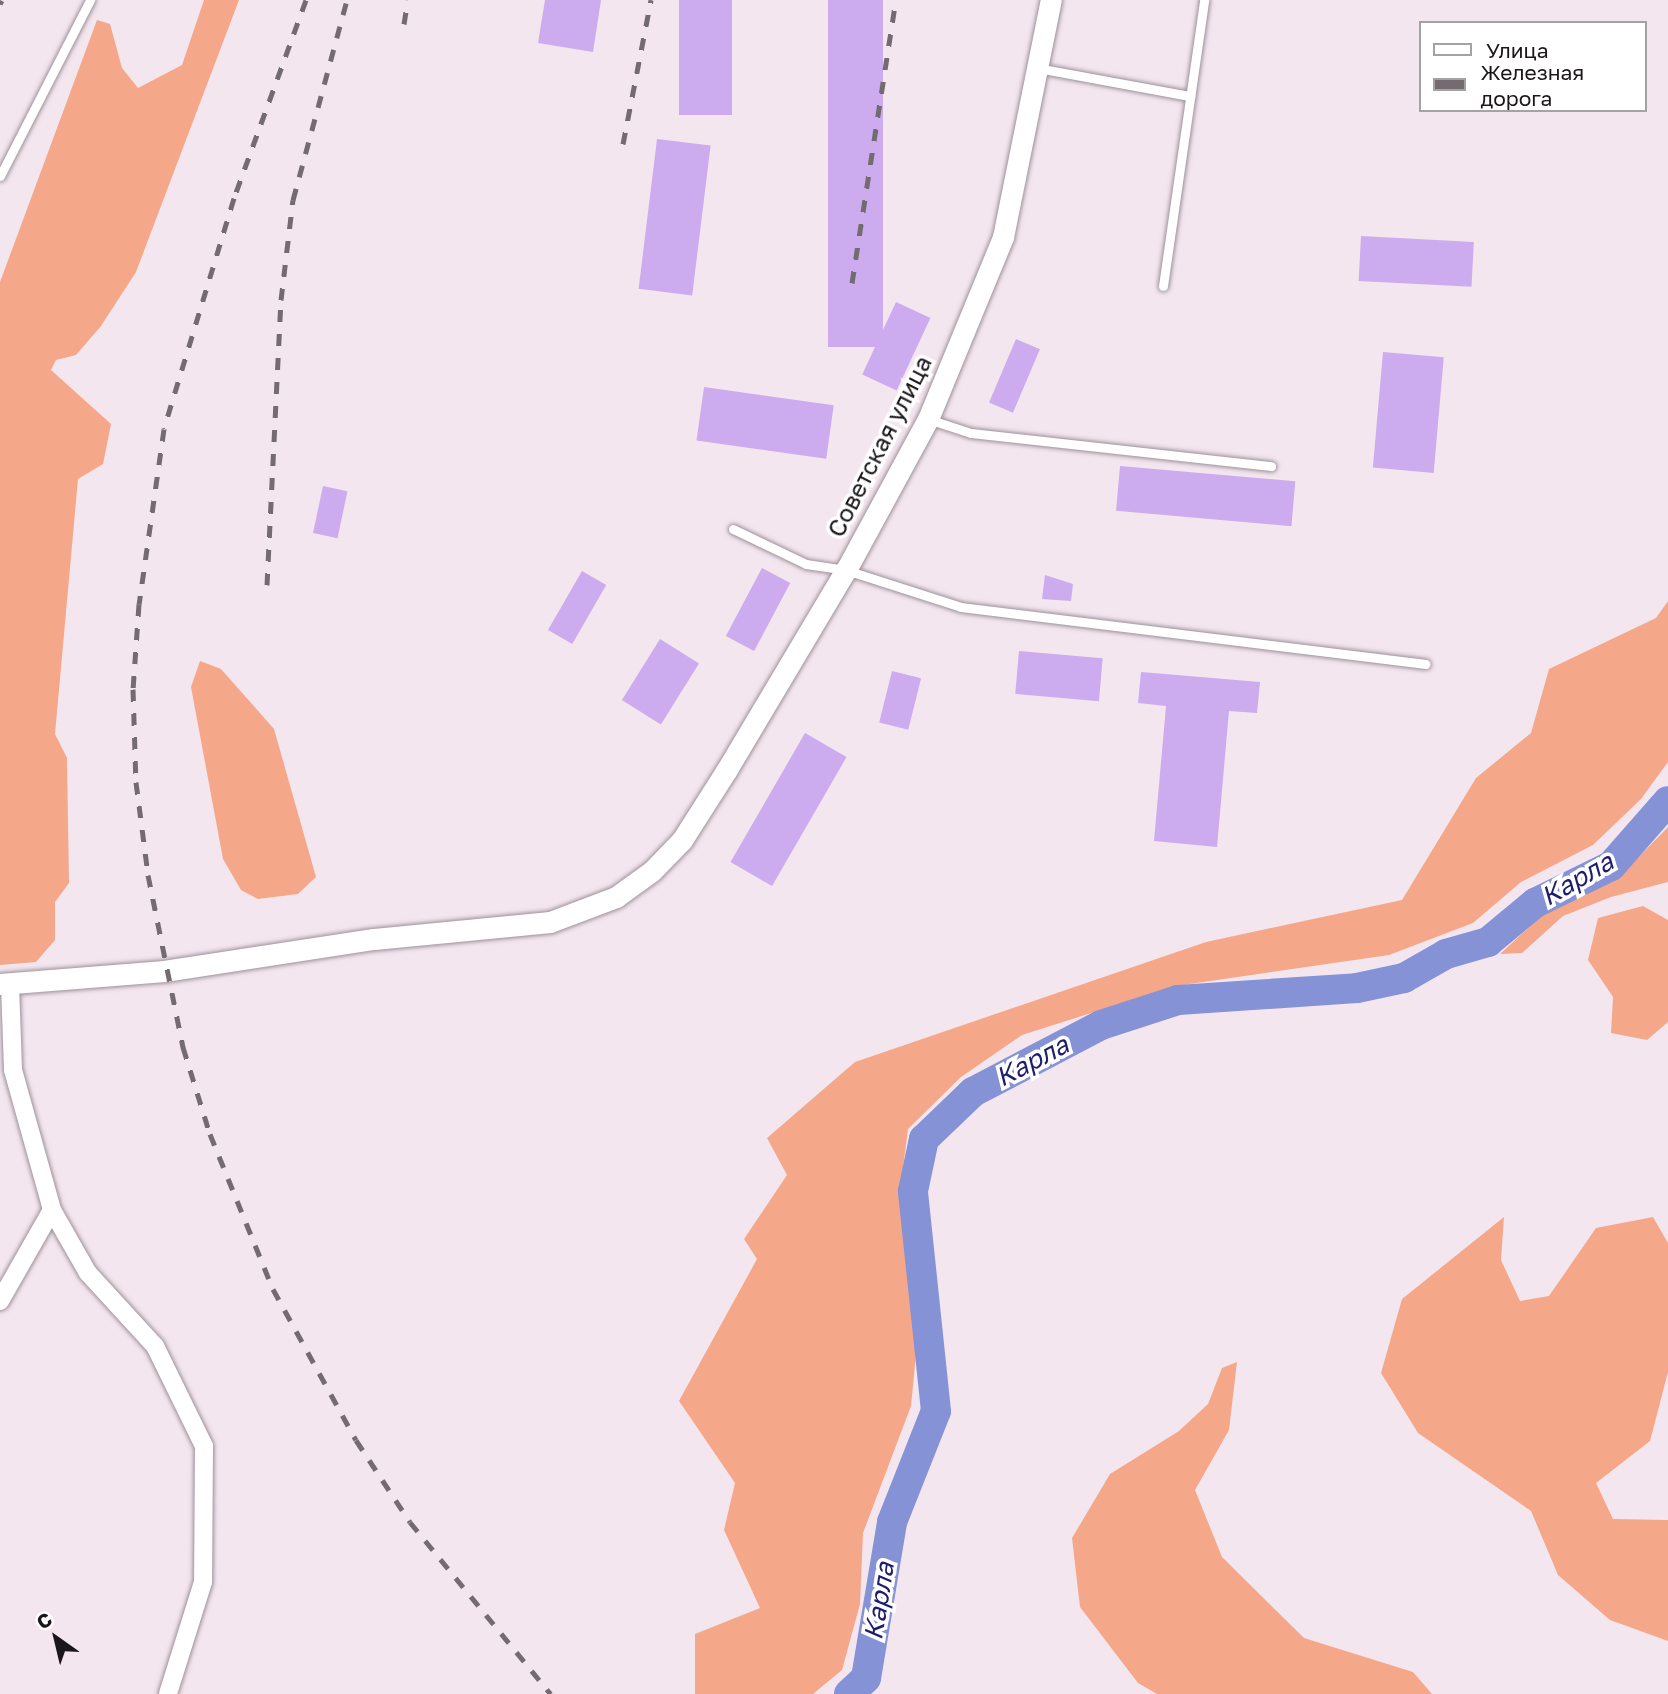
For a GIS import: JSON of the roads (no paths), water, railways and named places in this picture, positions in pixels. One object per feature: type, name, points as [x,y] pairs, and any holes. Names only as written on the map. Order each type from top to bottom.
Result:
[{"type":"street","name":"Советская улица","points":[[5,984],[164,971],[374,939],[550,922],[616,897],[652,872],[682,840],[846,570],[929,419],[1003,237],[1051,0]]},
{"type":"street","points":[[5,984],[13,1070],[52,1210],[88,1273],[155,1346],[204,1446],[203,1582],[168,1694]]},
{"type":"street","points":[[0,1301],[52,1210]]},
{"type":"lane","points":[[0,176],[90,0]]},
{"type":"lane","points":[[1163,286],[1204,0]]},
{"type":"lane","points":[[1037,68],[1190,96]]},
{"type":"lane","points":[[929,419],[971,433],[1271,466]]},
{"type":"lane","points":[[733,529],[806,564],[846,570],[961,607],[1426,664]]},
{"type":"waterway","name":"Карла","points":[[849,1694],[866,1678],[892,1522],[936,1411],[913,1191],[924,1139],[973,1092],[1101,1025],[1178,1000],[1357,988],[1404,978],[1446,954],[1488,942],[1535,903],[1611,866],[1668,801]]},
{"type":"railway","points":[[0,4],[2,0]]},
{"type":"railway","points":[[306,0],[234,198],[164,429],[139,604],[133,689],[136,782],[148,875],[183,1047],[210,1134],[273,1289],[356,1440],[410,1522],[551,1694]]},
{"type":"railway","points":[[267,585],[281,300],[293,200],[347,0]]},
{"type":"railway","points":[[404,24],[408,0]]},
{"type":"railway","points":[[623,144],[651,0]]},
{"type":"railway","points":[[852,283],[896,0]]}]
